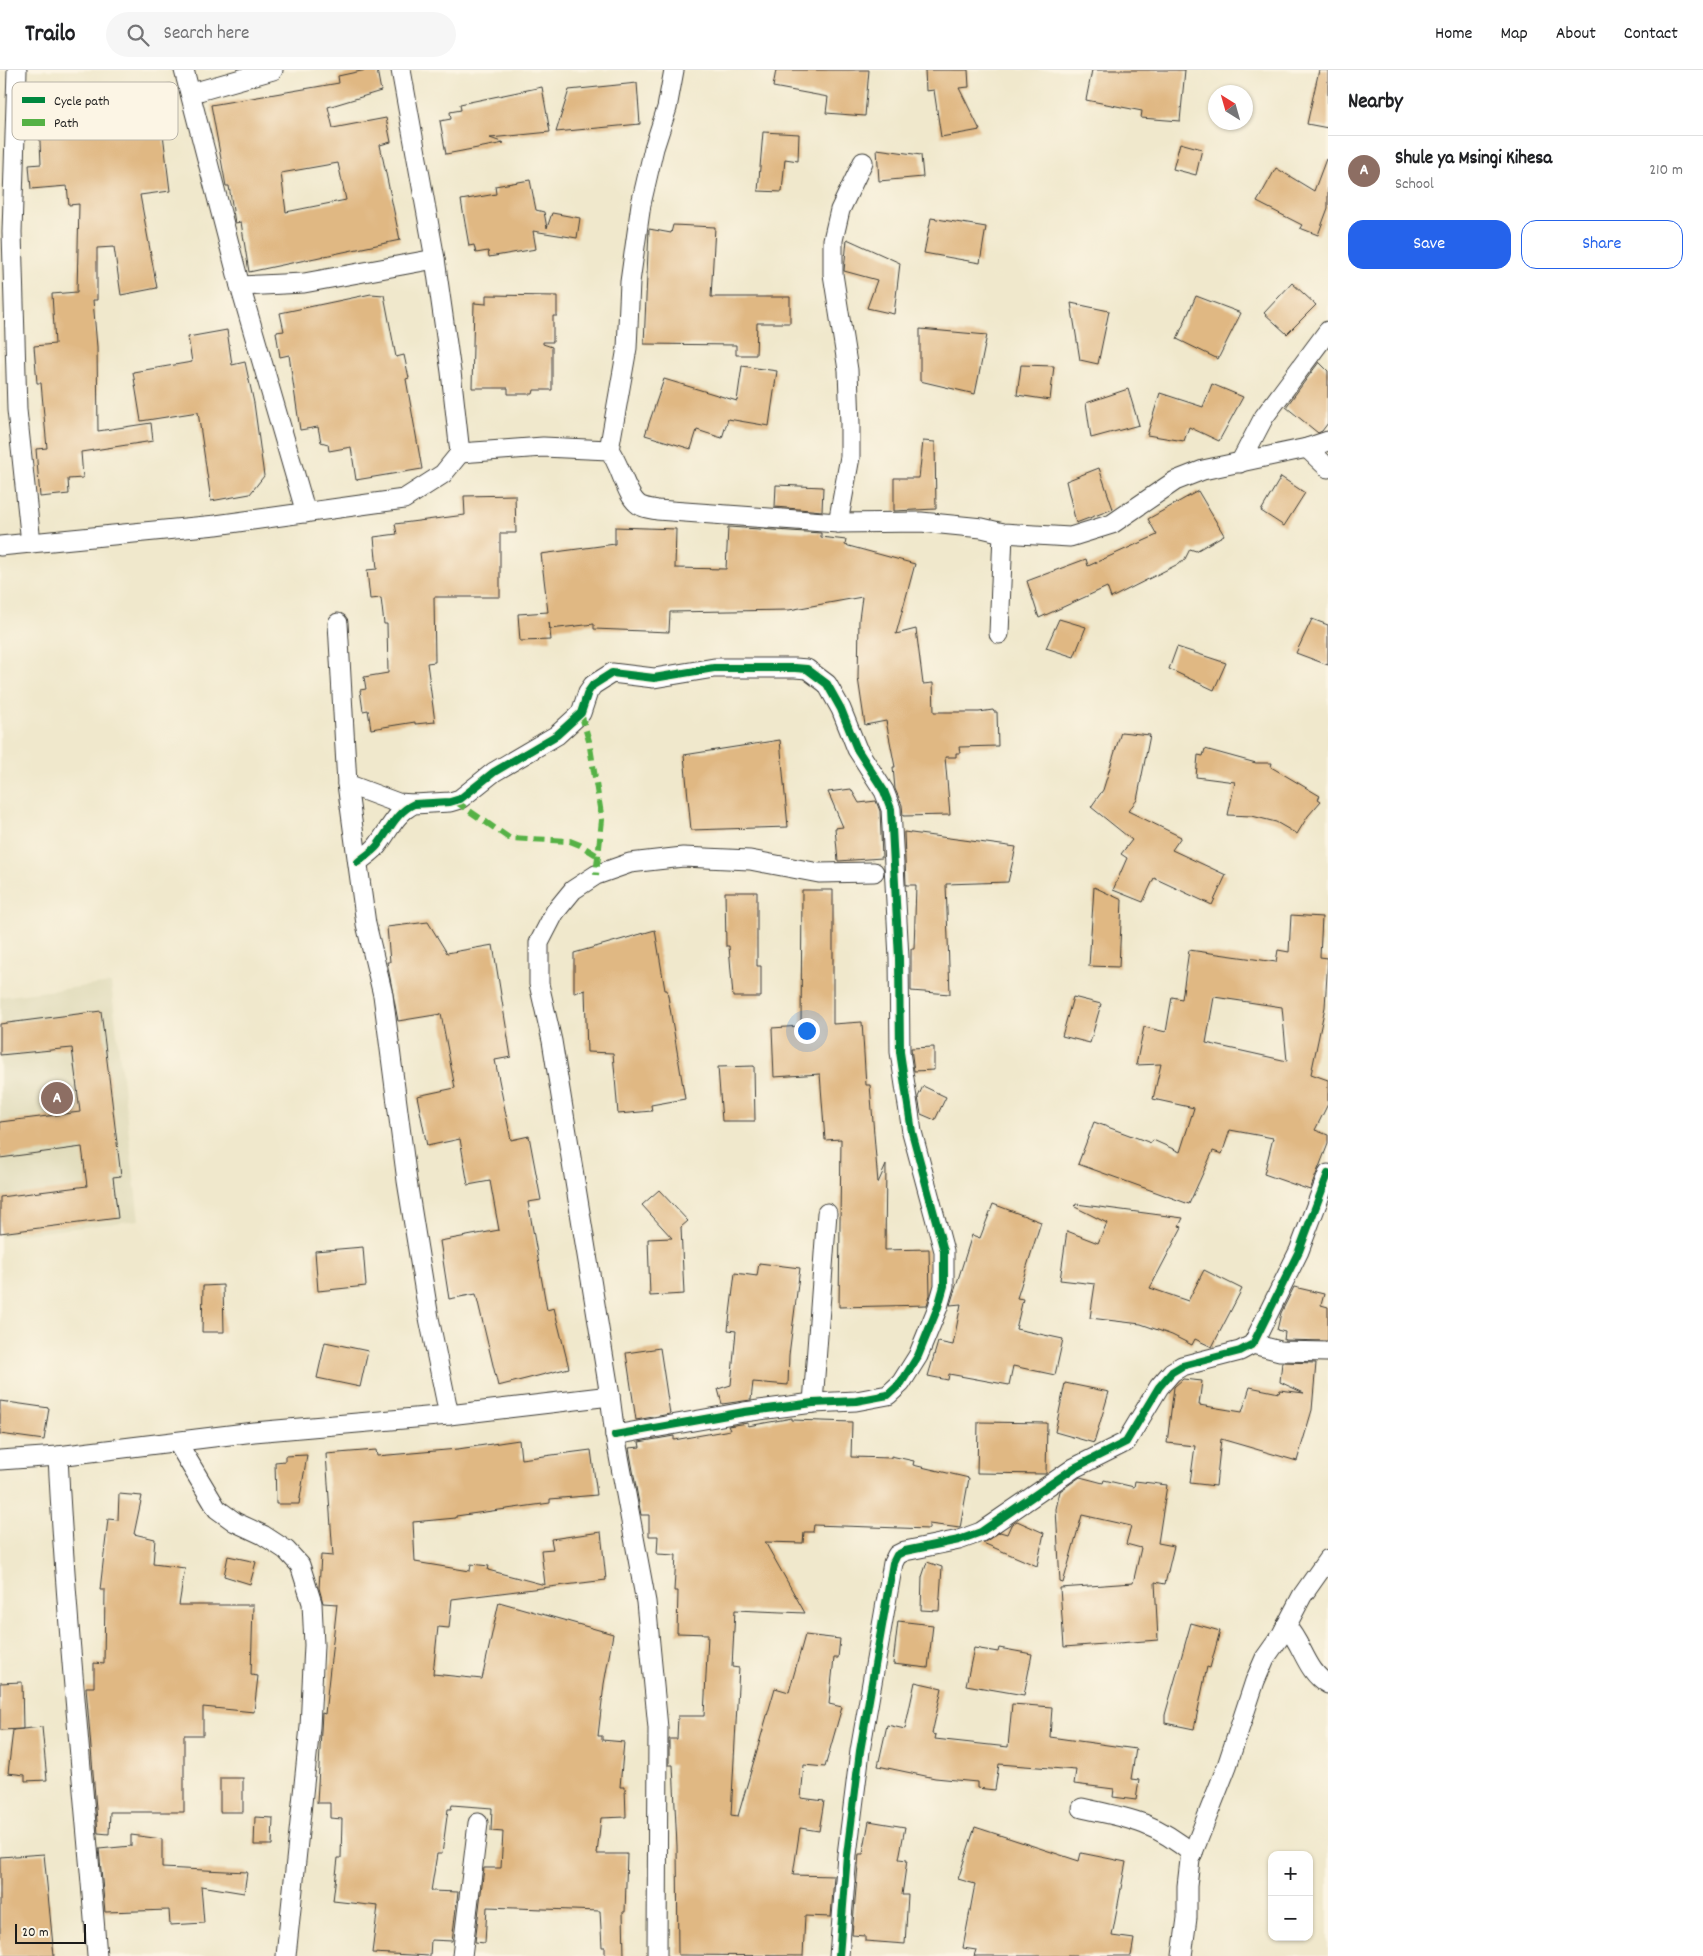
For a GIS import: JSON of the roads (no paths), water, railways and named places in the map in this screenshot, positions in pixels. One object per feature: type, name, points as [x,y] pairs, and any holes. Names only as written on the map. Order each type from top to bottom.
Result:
[{"type":"street","points":[[184,70],[192,93],[240,286],[306,513]]},
{"type":"street","points":[[192,93],[273,70]]},
{"type":"street","points":[[0,546],[216,525],[404,498],[443,474],[460,453],[435,259],[401,70]]},
{"type":"street","points":[[609,450],[627,348],[630,282],[642,204],[654,148],[667,108],[674,70]]},
{"type":"street","points":[[15,140],[12,232],[17,410],[31,543]]},
{"type":"street","points":[[838,522],[850,457],[850,424],[848,370],[833,274],[832,240],[840,210],[863,162]]},
{"type":"street","points":[[240,286],[304,283],[435,259]]},
{"type":"street","points":[[1240,463],[1264,417],[1326,335]]},
{"type":"street","points":[[460,453],[543,447],[609,450],[617,459],[632,500],[640,506],[657,510],[838,522],[921,522],[1004,533],[1070,536],[1090,532],[1112,524],[1175,481],[1203,470],[1307,448],[1328,441]]},
{"type":"street","points":[[1307,448],[1328,468]]},
{"type":"street","points":[[999,634],[1004,533]]},
{"type":"street","points":[[338,624],[347,784],[366,924],[383,994],[393,1085],[415,1230],[449,1415]]},
{"type":"street","points":[[347,784],[398,803],[450,802],[460,799],[494,772],[557,735],[581,713],[588,692],[593,685],[612,673],[654,678],[714,668],[795,668],[807,669],[826,684],[841,709],[857,749],[884,791],[891,809],[898,918],[900,1052],[912,1132],[944,1251],[944,1286],[938,1307],[918,1356],[901,1383],[888,1395],[856,1401],[813,1403],[692,1419],[615,1435]]},
{"type":"street","points":[[358,862],[376,847],[404,810],[414,804]]},
{"type":"street","points":[[657,1956],[658,1728],[646,1602],[615,1435],[552,1041],[539,984],[539,944],[556,912],[573,890],[596,875],[630,863],[683,857],[750,860],[819,873],[874,872]]},
{"type":"street","points":[[839,1956],[847,1855],[860,1751],[893,1562],[897,1555],[905,1551],[959,1540],[981,1532],[1074,1468],[1126,1442],[1159,1387],[1172,1372],[1182,1366],[1240,1351],[1253,1344],[1300,1251],[1328,1174]]},
{"type":"street","points":[[813,1403],[827,1213]]},
{"type":"street","points":[[1253,1344],[1280,1351],[1328,1352]]},
{"type":"street","points":[[0,1460],[58,1456],[254,1432],[449,1415],[610,1396]]},
{"type":"street","points":[[177,1442],[217,1509],[235,1522],[263,1535],[286,1550],[300,1565],[312,1603],[314,1645],[310,1727],[286,1956]]},
{"type":"street","points":[[58,1456],[64,1578],[75,1681],[97,1956]]},
{"type":"street","points":[[1182,1956],[1187,1918],[1186,1886],[1193,1854],[1227,1766],[1255,1681],[1265,1658],[1286,1626],[1302,1596],[1328,1559]]},
{"type":"street","points":[[1286,1626],[1296,1638],[1312,1671],[1328,1684]]},
{"type":"street","points":[[1082,1808],[1131,1818],[1152,1826],[1166,1833],[1193,1854]]},
{"type":"street","points":[[462,1956],[478,1823]]},
{"type":"place","name":"Shule ya Msingi Kihesa","points":[[57,1098]]}]
